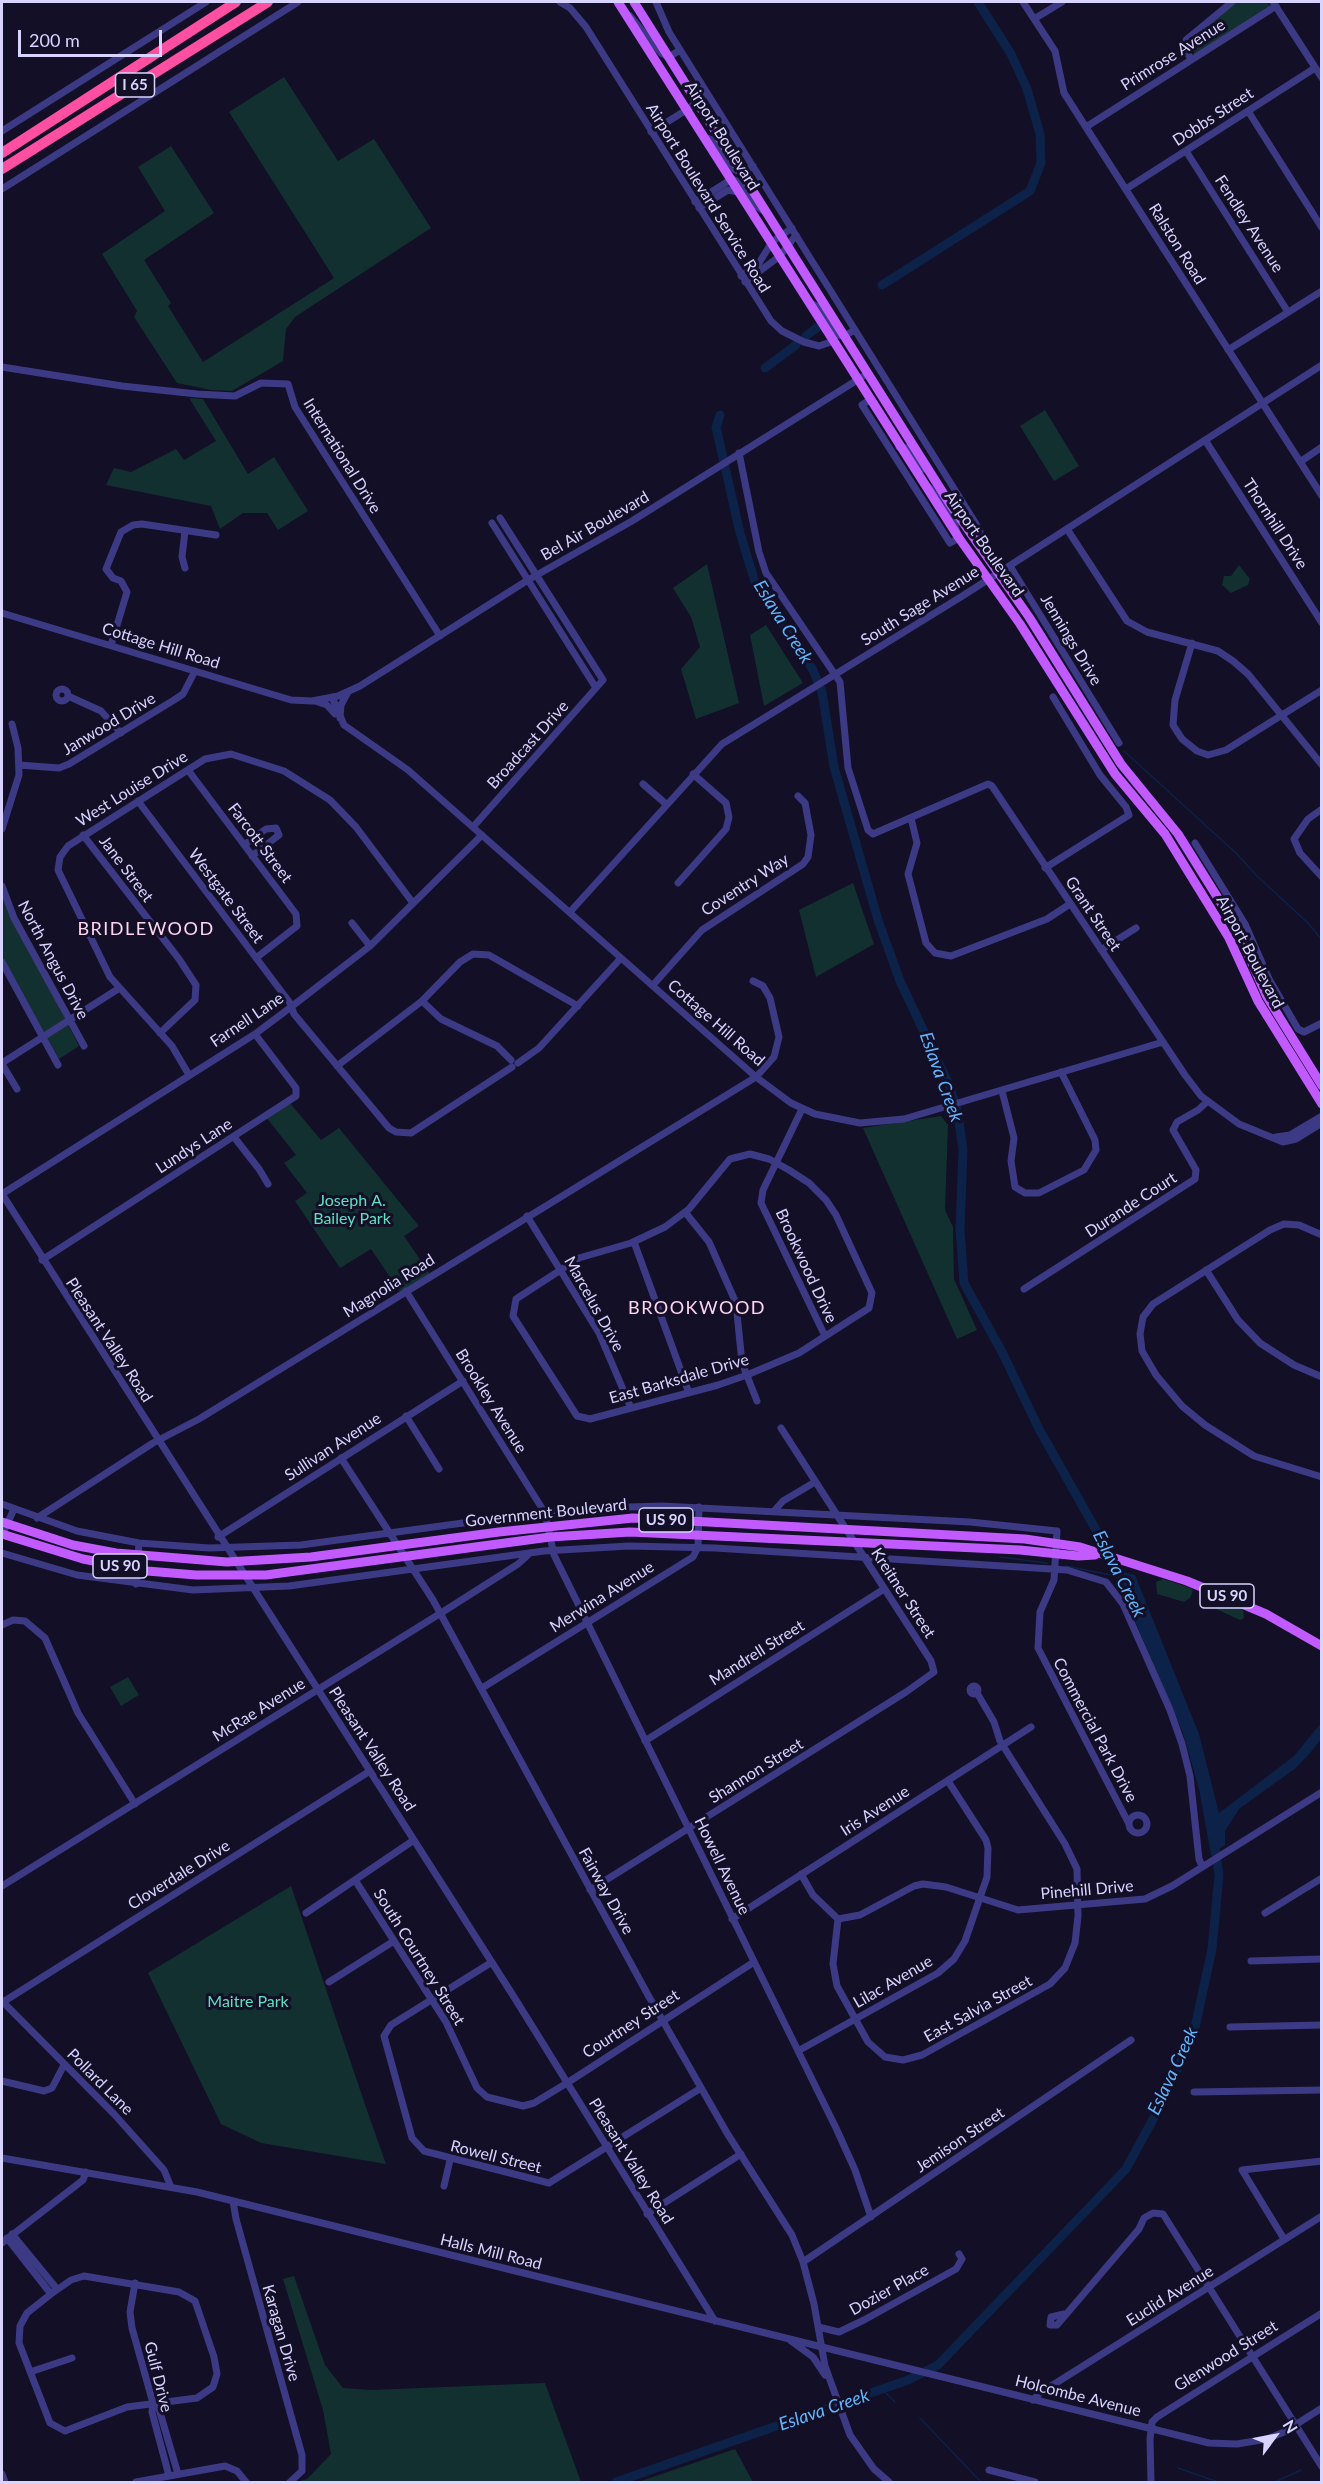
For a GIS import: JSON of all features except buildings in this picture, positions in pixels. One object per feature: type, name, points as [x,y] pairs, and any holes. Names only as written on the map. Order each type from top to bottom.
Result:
[{"type":"highway","name":"I 65","points":[[2,153],[236,2]]},
{"type":"highway","name":"I 65","points":[[2,169],[268,2]]},
{"type":"main road","name":"Airport Boulevard","points":[[634,2],[976,543],[1062,669],[1130,775],[1178,834],[1236,927],[1322,1086]]},
{"type":"main road","name":"Airport Boulevard","points":[[621,6],[707,138],[959,538],[1053,675],[1115,774],[1165,834],[1229,938],[1249,986],[1322,1104]]},
{"type":"main road","name":"Government Boulevard","points":[[4,1523],[73,1545],[138,1555],[234,1562],[311,1557],[633,1518],[1025,1539],[1080,1547],[1098,1555],[1190,1582],[1238,1601],[1322,1646]]},
{"type":"main road","name":"Government Boulevard","points":[[2,1534],[59,1554],[137,1569],[196,1575],[243,1575],[550,1537],[630,1532],[853,1541],[1098,1555]]},
{"type":"street","points":[[2,131],[206,2]]},
{"type":"street","points":[[2,189],[298,2]]},
{"type":"street","name":"Airport Boulevard Service Road","points":[[560,2],[570,8],[585,27],[771,321],[782,331],[819,346],[834,341]]},
{"type":"street","name":"Ralston Road","points":[[1023,2],[1055,51],[1064,93],[1322,496]]},
{"type":"street","points":[[1034,19],[1062,2]]},
{"type":"street","points":[[1191,59],[1186,51],[1186,40],[1232,2]]},
{"type":"street","points":[[1274,4],[1322,78]]},
{"type":"street","name":"Primrose Avenue","points":[[1086,126],[1274,4]]},
{"type":"street","points":[[643,16],[657,5],[680,50],[904,408],[951,504],[959,538],[950,543],[862,405],[871,399]]},
{"type":"street","points":[[621,6],[643,28],[661,53],[669,57],[680,50]]},
{"type":"street","name":"Dobbs Street","points":[[1126,189],[1315,68]]},
{"type":"street","points":[[651,132],[697,102],[705,90]]},
{"type":"street","points":[[1248,111],[1322,228]]},
{"type":"street","points":[[707,138],[715,141],[734,169],[742,173],[753,166]]},
{"type":"street","name":"Fendley Avenue","points":[[1186,151],[1288,312]]},
{"type":"street","points":[[697,205],[732,179],[740,183],[756,206],[791,228]]},
{"type":"street","points":[[697,205],[728,190],[741,194]]},
{"type":"street","points":[[743,279],[759,263],[772,242],[791,228]]},
{"type":"street","points":[[743,279],[780,256],[796,235]]},
{"type":"street","points":[[1228,350],[1322,291]]},
{"type":"street","points":[[812,304],[820,308],[837,335],[844,336],[855,330]]},
{"type":"street","name":"South Sage Avenue","points":[[570,912],[722,744],[988,580],[1322,365]]},
{"type":"street","name":"International Drive","points":[[2,367],[122,386],[197,394],[235,396],[261,383],[288,384],[295,407],[440,636]]},
{"type":"street","name":"Bel Air Boulevard","points":[[332,697],[348,691],[536,575],[632,521],[868,373]]},
{"type":"street","points":[[894,414],[904,408]]},
{"type":"street","name":"Thornhill Drive","points":[[1205,440],[1322,623]]},
{"type":"street","points":[[892,452],[901,446],[908,448],[922,468],[929,471]]},
{"type":"street","points":[[1299,462],[1322,447]]},
{"type":"street","points":[[736,455],[766,573],[835,674]]},
{"type":"street","points":[[924,483],[951,504]]},
{"type":"street","points":[[500,518],[577,640],[569,645]]},
{"type":"street","points":[[492,523],[596,688]]},
{"type":"street","points":[[111,645],[127,592],[121,581],[113,578],[106,569],[121,532],[135,525],[216,535]]},
{"type":"street","points":[[1067,529],[1127,621],[1147,632],[1218,651],[1233,661],[1248,674],[1322,765]]},
{"type":"street","points":[[185,531],[182,557],[185,568]]},
{"type":"street","name":"Jennings Drive","points":[[1010,566],[1119,743]]},
{"type":"street","name":"Cottage Hill Road","points":[[2,613],[285,698],[312,700],[332,697]]},
{"type":"street","name":"Broadcast Drive","points":[[473,827],[603,680],[577,640]]},
{"type":"street","points":[[1192,643],[1172,716],[1177,732],[1189,746],[1208,755],[1219,754],[1322,690]]},
{"type":"street","points":[[1053,675],[1062,669]]},
{"type":"street","name":"Janwood Drive","points":[[19,765],[59,768],[183,694],[195,671]]},
{"type":"street","name":"Grant Street","points":[[835,674],[840,682],[848,768],[868,830],[873,834],[988,784],[992,786],[1194,1088],[1239,1124],[1270,1137]]},
{"type":"street","points":[[340,721],[341,705],[348,691]]},
{"type":"street","points":[[68,696],[101,711],[121,733]]},
{"type":"street","points":[[332,697],[340,721]]},
{"type":"street","points":[[1045,868],[1130,815],[1100,775],[1053,697]]},
{"type":"street","name":"Cottage Hill Road","points":[[312,700],[332,708],[340,721],[408,770],[756,1077],[802,1109],[860,1124],[904,1119],[1163,1042]]},
{"type":"street","points":[[2,829],[19,775],[12,724]]},
{"type":"street","points":[[1098,747],[1109,727]]},
{"type":"street","name":"West Louise Drive","points":[[189,1075],[160,1033],[118,989],[58,870],[60,857],[68,846],[205,759],[225,754],[256,761],[297,777],[330,800],[356,827],[413,903]]},
{"type":"street","name":"Farcott Street","points":[[188,770],[296,914],[297,926],[256,958]]},
{"type":"street","points":[[678,883],[726,830],[729,817],[726,803],[693,774]]},
{"type":"street","points":[[643,784],[666,804]]},
{"type":"street","name":"Coventry Way","points":[[653,986],[702,930],[803,864],[808,857],[811,835],[805,803],[798,796]]},
{"type":"street","name":"Westgate Street","points":[[138,801],[291,1007],[383,1122],[396,1132],[411,1133],[513,1063],[539,1048],[621,958]]},
{"type":"street","points":[[1322,809],[1296,832],[1295,844],[1322,877]]},
{"type":"street","points":[[911,818],[917,843],[908,874],[926,943],[934,953],[951,956],[1047,919],[1070,904]]},
{"type":"street","points":[[244,845],[266,829],[276,828],[279,835],[252,856]]},
{"type":"street","name":"Jane Street","points":[[83,835],[179,959],[196,986],[195,1000],[160,1033]]},
{"type":"street","name":"Farnell Lane","points":[[2,1194],[255,1034],[370,946],[482,835]]},
{"type":"street","points":[[1195,843],[1245,924],[1264,980],[1298,1029],[1304,1032],[1322,1023]]},
{"type":"street","name":"North Angus Drive","points":[[2,886],[14,918],[84,1046]]},
{"type":"street","points":[[352,923],[370,946]]},
{"type":"street","points":[[1101,950],[1136,928]]},
{"type":"street","points":[[337,1066],[422,1001],[468,956],[480,953],[489,955],[578,1006]]},
{"type":"street","points":[[2,962],[58,1065]]},
{"type":"street","points":[[1249,986],[1264,980]]},
{"type":"street","name":"Magnolia Road","points":[[37,1518],[158,1441],[199,1419],[756,1077],[774,1057],[779,1037],[770,998],[763,986],[753,981]]},
{"type":"street","points":[[17,1089],[2,1064],[118,989]]},
{"type":"street","points":[[422,1001],[441,1019],[497,1046],[513,1063]]},
{"type":"street","name":"Lundys Lane","points":[[42,1260],[296,1096],[296,1088],[255,1034]]},
{"type":"street","name":"Cottage Hill Road","points":[[1150,1047],[1170,1052]]},
{"type":"street","points":[[1002,1091],[1014,1138],[1012,1173],[1015,1187],[1032,1195],[1039,1194],[1084,1170],[1096,1149],[1089,1128],[1061,1072]]},
{"type":"street","name":"Durande Court","points":[[1024,1289],[1195,1179],[1196,1170],[1173,1130],[1177,1122],[1194,1113],[1208,1101]]},
{"type":"street","name":"Brookwood Drive","points":[[802,1109],[763,1190],[761,1203],[825,1336]]},
{"type":"street","points":[[1270,1137],[1290,1135],[1322,1116]]},
{"type":"street","points":[[1270,1137],[1288,1143],[1322,1123]]},
{"type":"street","points":[[234,1137],[268,1184]]},
{"type":"street","points":[[560,1270],[579,1258],[634,1242],[665,1227],[685,1212],[725,1164],[736,1156],[759,1155],[777,1163]]},
{"type":"street","name":"East Barksdale Drive","points":[[560,1270],[520,1294],[516,1299],[513,1314],[577,1416],[590,1419],[689,1393],[747,1375],[799,1353],[864,1313],[872,1304],[873,1293],[826,1200],[809,1183],[777,1163]]},
{"type":"street","name":"Pleasant Valley Road","points":[[2,1194],[218,1537],[492,1962],[715,2321]]},
{"type":"street","points":[[685,1212],[709,1242],[736,1303],[741,1355],[757,1401]]},
{"type":"street","name":"Marcelus Drive","points":[[527,1216],[599,1333],[631,1408]]},
{"type":"street","points":[[1322,1235],[1307,1227],[1284,1224],[1269,1230],[1147,1310],[1141,1326],[1142,1352],[1156,1375],[1182,1406],[1207,1427],[1254,1456],[1322,1477]]},
{"type":"street","points":[[634,1242],[689,1393]]},
{"type":"street","points":[[1206,1270],[1238,1320],[1260,1343],[1294,1365],[1322,1377]]},
{"type":"street","name":"Brookley Avenue","points":[[406,1291],[545,1512],[548,1527]]},
{"type":"street","name":"Sullivan Avenue","points":[[218,1537],[463,1382]]},
{"type":"street","points":[[406,1416],[439,1469]]},
{"type":"street","name":"Kreitner Street","points":[[781,1428],[931,1661],[934,1672]]},
{"type":"street","name":"Fairway Drive","points":[[342,1458],[441,1613],[700,2088],[792,2235],[803,2262],[822,2347]]},
{"type":"street","points":[[774,1511],[783,1501],[814,1482]]},
{"type":"street","name":"Government Boulevard","points":[[2,1504],[77,1531],[139,1543],[225,1547],[301,1545],[545,1512],[640,1506],[774,1511],[1044,1528],[1057,1531],[1055,1543]]},
{"type":"street","points":[[698,1547],[699,1508]]},
{"type":"street","points":[[2,1534],[4,1523],[14,1509]]},
{"type":"street","name":"Howell Avenue","points":[[548,1527],[553,1550],[855,2170],[871,2217]]},
{"type":"street","points":[[136,1584],[139,1543]]},
{"type":"street","name":"Commercial Park Drive","points":[[1055,1543],[1052,1588],[1040,1611],[1038,1648],[1129,1824]]},
{"type":"street","points":[[2,1553],[78,1575],[193,1590],[252,1589],[553,1550],[629,1546],[698,1547],[1055,1569],[1106,1582],[1123,1604],[1170,1710],[1182,1744],[1190,1776],[1199,1859],[1205,1864]]},
{"type":"street","name":"Merwina Avenue","points":[[482,1688],[693,1557],[698,1547]]},
{"type":"street","name":"McRae Avenue","points":[[2,1886],[441,1613],[518,1564],[528,1555]]},
{"type":"street","name":"Mandrell Street","points":[[645,1741],[884,1589]]},
{"type":"street","points":[[2,1625],[13,1620],[25,1622],[45,1638],[78,1713],[135,1804]]},
{"type":"street","name":"Shannon Street","points":[[590,1890],[934,1672]]},
{"type":"street","points":[[977,1693],[994,1722],[1003,1745],[1074,1859],[1078,1880],[1078,1905]]},
{"type":"street","name":"Iris Avenue","points":[[732,1918],[1031,1727]]},
{"type":"street","name":"Cloverdale Drive","points":[[2,2001],[370,1771]]},
{"type":"street","name":"Lilac Avenue","points":[[798,2051],[946,1967],[965,1941],[987,1877],[988,1848],[986,1839],[948,1781]]},
{"type":"street","name":"Pinehill Drive","points":[[838,1919],[860,1915],[914,1886],[923,1884],[946,1887],[1018,1910],[1144,1899],[1172,1886],[1322,1792]]},
{"type":"street","points":[[306,1913],[414,1840]]},
{"type":"street","points":[[801,1874],[813,1895],[838,1919],[834,1975],[855,2019]]},
{"type":"street","points":[[1265,1913],[1322,1878]]},
{"type":"street","name":"South Courtney Street","points":[[355,1880],[446,2022],[473,2083],[487,2097],[528,2105],[567,2083]]},
{"type":"street","name":"East Salvia Street","points":[[855,2019],[868,2042],[885,2057],[903,2060],[922,2055],[1038,1992],[1062,1972],[1070,1958],[1077,1936],[1078,1905]]},
{"type":"street","points":[[329,1982],[394,1941]]},
{"type":"street","points":[[1251,1961],[1322,1959]]},
{"type":"street","points":[[431,2000],[492,1962]]},
{"type":"street","name":"Courtney Street","points":[[567,2083],[754,1962]]},
{"type":"street","name":"Rowell Street","points":[[431,2000],[386,2031],[385,2043],[412,2138],[424,2151],[450,2160],[545,2184],[554,2182],[700,2088]]},
{"type":"street","name":"Pollard Lane","points":[[2,2001],[152,2156],[170,2179],[171,2187]]},
{"type":"street","points":[[1230,2027],[1322,2025]]},
{"type":"street","name":"Jemison Street","points":[[803,2262],[1131,2040]]},
{"type":"street","points":[[2,2081],[44,2091],[52,2088],[64,2065]]},
{"type":"street","points":[[1194,2092],[1322,2090]]},
{"type":"street","points":[[647,2214],[741,2154]]},
{"type":"street","name":"Halls Mill Road","points":[[2,2158],[171,2187],[233,2201],[822,2347]]},
{"type":"street","points":[[444,2186],[450,2160]]},
{"type":"street","points":[[1284,2239],[1242,2170],[1322,2161]]},
{"type":"street","points":[[54,2292],[7,2238],[83,2180],[86,2172]]},
{"type":"street","name":"Karagan Drive","points":[[233,2201],[236,2219],[302,2455],[302,2472],[290,2482]]},
{"type":"street","points":[[1064,2314],[1139,2229],[1144,2218],[1159,2212],[1167,2217],[1322,2467]]},
{"type":"street","name":"Euclid Avenue","points":[[1034,2400],[1040,2393],[1322,2216]]},
{"type":"street","name":"Dozier Place","points":[[818,2327],[839,2332],[864,2320],[956,2269],[962,2259],[959,2254]]},
{"type":"street","points":[[84,2276],[135,2283],[185,2295],[198,2306],[214,2357],[216,2382],[206,2393],[196,2398],[127,2407],[65,2430],[50,2423],[19,2343],[20,2326],[27,2313],[71,2280],[84,2276]]},
{"type":"street","name":"Gulf Drive","points":[[135,2283],[130,2312],[132,2328],[153,2403],[159,2409],[169,2475]]},
{"type":"street","name":"Glenwood Street","points":[[1151,2428],[1152,2422],[1164,2410],[1322,2313]]},
{"type":"street","points":[[786,2338],[813,2357],[833,2388],[843,2417],[861,2453],[889,2482]]},
{"type":"street","points":[[822,2347],[833,2388]]},
{"type":"street","name":"Holcombe Avenue","points":[[822,2347],[1209,2443],[1238,2444],[1267,2439],[1284,2432],[1322,2408]]},
{"type":"street","points":[[30,2372],[72,2358]]},
{"type":"street","points":[[1150,2482],[1151,2428]]},
{"type":"street","points":[[163,2436],[178,2474]]},
{"type":"street","points":[[135,2482],[225,2466],[237,2471],[246,2482]]},
{"type":"street","points":[[989,2470],[1035,2482]]},
{"type":"street","points":[[2,2474],[5,2482]]},
{"type":"green space","points":[[1233,2],[1267,2],[1271,7],[1195,55],[1188,42]]},
{"type":"green space","points":[[284,77],[338,161],[374,139],[431,228],[295,317],[286,329],[283,361],[232,391],[211,390],[177,383],[134,317],[137,311],[102,254],[165,211],[138,167],[171,146],[214,213],[144,260],[171,303],[168,306],[203,362],[334,278],[229,112]]},
{"type":"green space","points":[[189,398],[203,399],[248,474],[274,457],[308,511],[278,530],[267,513],[243,513],[220,529],[211,506],[106,485],[114,468],[131,472],[176,449],[184,460],[216,441]]},
{"type":"green space","points":[[1045,410],[1079,466],[1054,481],[1020,426]]},
{"type":"green space","points":[[707,564],[739,703],[696,719],[681,669],[700,647],[691,617],[673,588]]},
{"type":"green space","points":[[1239,565],[1250,579],[1248,585],[1231,593],[1222,585],[1224,576],[1231,576]]},
{"type":"green space","points":[[766,625],[803,683],[764,706],[750,635]]},
{"type":"green space","points":[[853,883],[874,944],[816,977],[799,910]]},
{"type":"green space","points":[[2,896],[79,1046],[59,1059],[2,956]]},
{"type":"green space","name":"Joseph A. Bailey Park","points":[[289,1102],[321,1140],[339,1128],[419,1226],[404,1236],[430,1274],[400,1292],[371,1249],[340,1268],[295,1201],[307,1193],[284,1163],[296,1155],[266,1117]]},
{"type":"green space","points":[[941,1116],[948,1125],[945,1210],[953,1227],[954,1279],[977,1330],[957,1339],[863,1128]]},
{"type":"green space","points":[[1163,1579],[1191,1588],[1193,1591],[1190,1598],[1184,1602],[1157,1594],[1156,1582]]},
{"type":"green space","points":[[1212,1598],[1243,1610],[1244,1618],[1240,1620],[1214,1608],[1209,1603]]},
{"type":"green space","points":[[128,1677],[139,1695],[121,1706],[110,1687]]},
{"type":"green space","name":"Maitre Park","points":[[291,1886],[386,2164],[261,2143],[221,2124],[148,1973]]},
{"type":"green space","points":[[294,2276],[325,2365],[343,2388],[371,2390],[545,2383],[581,2482],[297,2482],[307,2479],[331,2454],[323,2410],[283,2279]]},
{"type":"green space","points":[[735,2449],[753,2482],[638,2482]]},
{"type":"water","points":[[1113,1570],[1135,1575],[1199,1734],[1219,1813],[1294,1756],[1321,1723],[1321,1739],[1311,1752],[1296,1768],[1239,1809],[1225,1831],[1225,1845],[1211,1855],[1199,1789],[1183,1733]]},
{"type":"waterway","name":"Eslava Creek","points":[[882,285],[1030,191],[1041,163],[1040,134],[1027,89],[1011,54],[978,2]]},
{"type":"waterway","name":"Eslava Creek","points":[[806,336],[819,326]]},
{"type":"waterway","name":"Eslava Creek","points":[[765,368],[796,345]]},
{"type":"waterway","name":"Eslava Creek","points":[[720,415],[716,427],[740,533],[755,582],[813,670],[822,692],[834,767],[878,920],[900,981],[950,1087],[958,1114],[963,1150],[960,1230],[964,1283],[1002,1352],[1039,1429],[1126,1583]]},
{"type":"waterway","points":[[1124,751],[1237,854],[1257,876],[1308,923],[1322,940]]},
{"type":"waterway","points":[[1000,1557],[1047,1563]]},
{"type":"waterway","points":[[1066,1566],[1116,1576]]},
{"type":"waterway","name":"Eslava Creek","points":[[616,2482],[908,2380],[938,2365],[1126,2169],[1158,2110],[1194,2032],[1212,1949],[1219,1875],[1214,1841]]},
{"type":"waterway","points":[[882,2389],[895,2402]]},
{"type":"waterway","points":[[920,2418],[981,2482]]},
{"type":"waterway","points":[[1178,2468],[1218,2482]]},
{"type":"waterway","points":[[1275,2482],[1301,2470]]},
{"type":"district","name":"BRIDLEWOOD","points":[[146,929]]},
{"type":"district","name":"BROOKWOOD","points":[[697,1308]]}]
